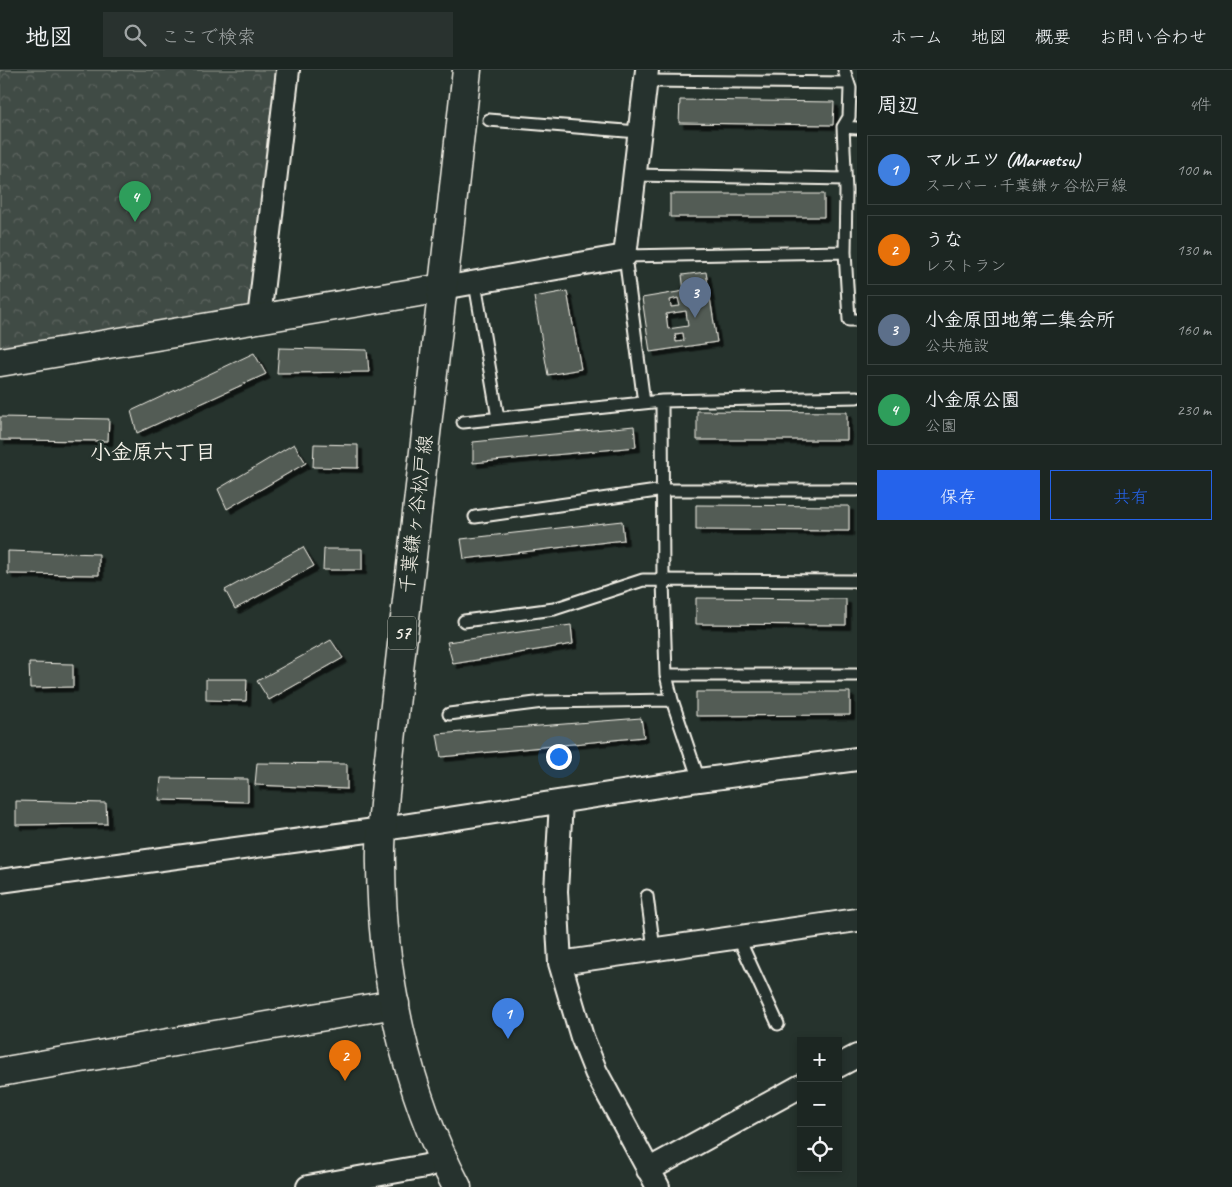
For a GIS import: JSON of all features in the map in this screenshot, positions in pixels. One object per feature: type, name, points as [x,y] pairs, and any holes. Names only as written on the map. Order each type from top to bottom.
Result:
[{"type":"main road","name":"千葉鎌ヶ谷松戸線","points":[[457,1187],[443,1160],[419,1098],[404,1048],[388,965],[383,915],[381,864],[382,828],[404,620],[467,70]]},
{"type":"main road","points":[[0,362],[443,288]]},
{"type":"main road","points":[[0,1072],[395,1004]]},
{"type":"street","points":[[259,318],[288,70]]},
{"type":"street","points":[[443,288],[625,256],[646,76]]},
{"type":"street","points":[[0,881],[857,759]]},
{"type":"street","points":[[561,802],[556,891],[560,963],[582,1037],[596,1072],[653,1178],[797,1088]]},
{"type":"street","points":[[560,963],[857,920]]},
{"type":"street","points":[[842,1064],[857,1056]]},
{"type":"street","points":[[308,1187],[426,1166],[443,1160]]},
{"type":"lane","points":[[844,70],[850,88],[849,117],[843,127],[845,252],[849,320],[857,320]]},
{"type":"lane","points":[[646,76],[848,83]]},
{"type":"lane","points":[[489,120],[638,132]]},
{"type":"lane","points":[[843,127],[857,128]]},
{"type":"lane","points":[[634,175],[845,179]]},
{"type":"lane","points":[[644,403],[625,256],[845,252]]},
{"type":"lane","points":[[475,283],[498,418]]},
{"type":"lane","points":[[463,422],[662,401],[857,397]]},
{"type":"lane","points":[[662,401],[664,490],[663,580],[666,675],[672,700],[699,780]]},
{"type":"lane","points":[[475,517],[664,490],[857,490]]},
{"type":"lane","points":[[464,621],[554,609],[643,580],[857,581]]},
{"type":"lane","points":[[666,675],[857,676]]},
{"type":"lane","points":[[448,714],[542,702],[672,700]]},
{"type":"lane","points":[[647,896],[654,949]]},
{"type":"lane","points":[[738,937],[778,1024]]},
{"type":"green space","points":[[0,70],[288,70],[259,318],[0,362]]},
{"type":"building","points":[[680,100],[834,102],[833,125],[679,123]]},
{"type":"building","points":[[670,194],[824,194],[824,217],[670,217]]},
{"type":"building","points":[[706,272],[717,342],[650,352],[642,298],[684,291],[682,275]],"holes":[[[678,298],[680,306],[671,307],[670,300]],[[686,311],[688,326],[668,329],[666,314]],[[683,333],[684,341],[676,342],[675,334]]]},
{"type":"building","points":[[567,291],[581,369],[548,375],[534,297]]},
{"type":"building","points":[[279,348],[367,350],[369,372],[277,373]]},
{"type":"building","points":[[254,353],[266,374],[137,433],[131,411]]},
{"type":"building","points":[[697,411],[847,412],[847,440],[697,440]]},
{"type":"building","points":[[0,417],[109,419],[108,441],[0,440]]},
{"type":"building","points":[[634,426],[636,447],[473,463],[473,442]]},
{"type":"building","points":[[294,444],[306,463],[227,509],[218,489]]},
{"type":"building","points":[[314,444],[358,445],[358,468],[313,467]]},
{"type":"building","points":[[696,505],[849,506],[849,531],[696,530]]},
{"type":"building","points":[[622,521],[624,540],[464,559],[461,539]]},
{"type":"building","points":[[303,547],[314,566],[235,609],[225,590]]},
{"type":"building","points":[[324,549],[362,549],[362,570],[323,570]]},
{"type":"building","points":[[8,551],[99,554],[99,575],[8,574]]},
{"type":"building","points":[[696,598],[846,599],[846,625],[696,624]]},
{"type":"building","points":[[571,625],[573,644],[453,664],[447,642]]},
{"type":"building","points":[[331,640],[343,658],[269,700],[257,681]]},
{"type":"building","points":[[29,663],[73,664],[73,687],[30,688]]},
{"type":"building","points":[[206,679],[247,679],[246,701],[206,700]]},
{"type":"building","points":[[696,692],[850,692],[850,715],[696,716]]},
{"type":"building","points":[[641,718],[644,737],[441,757],[437,734]]},
{"type":"building","points":[[257,763],[347,764],[347,789],[255,785]]},
{"type":"building","points":[[161,778],[248,779],[248,802],[159,800]]},
{"type":"building","points":[[16,801],[106,803],[107,824],[16,825]]},
{"type":"place","name":"小金原公園","points":[[135,222]]},
{"type":"place","name":"小金原団地第二集会所","points":[[695,318]]},
{"type":"place","name":"マルエツ (Maruetsu)","points":[[508,1039]]},
{"type":"place","name":"うな","points":[[345,1081]]},
{"type":"district","name":"小金原六丁目","points":[[153,452]]}]
